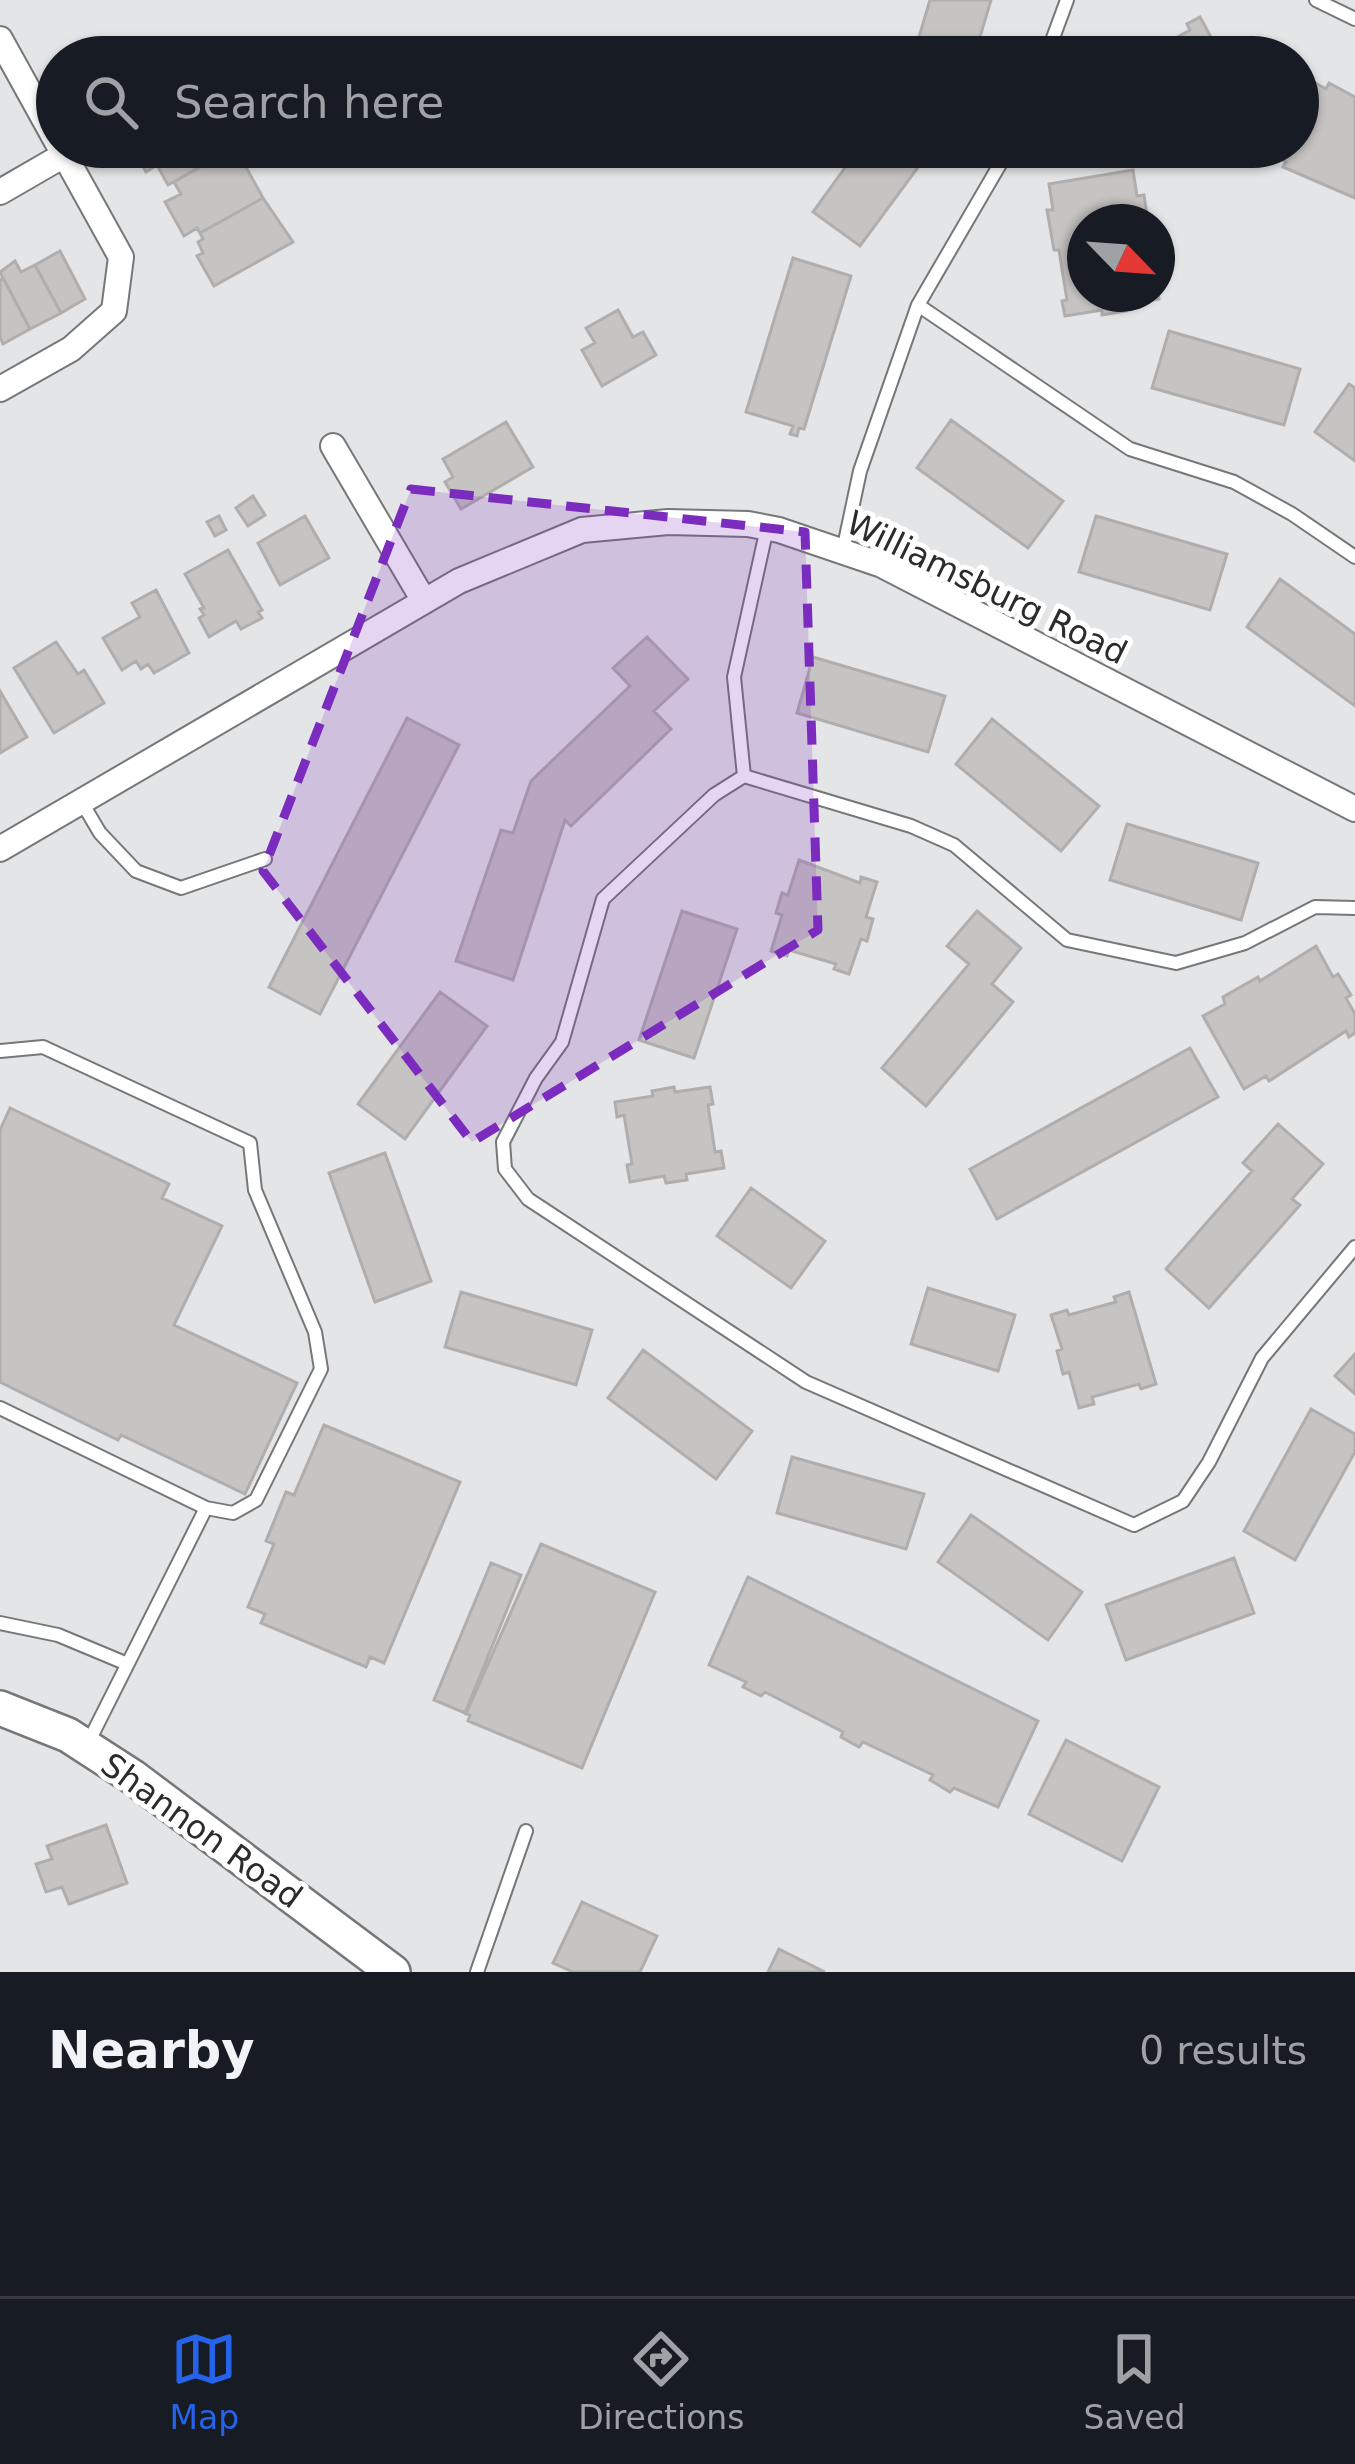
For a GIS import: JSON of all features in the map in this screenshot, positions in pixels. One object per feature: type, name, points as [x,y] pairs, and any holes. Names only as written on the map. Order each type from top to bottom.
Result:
[{"type":"street","points":[[0,39],[36,104]]},
{"type":"street","points":[[0,193],[36,166]]},
{"type":"street","points":[[0,388],[71,349],[113,311],[121,257],[71,168]]},
{"type":"street","points":[[333,446],[424,602]]},
{"type":"street","name":"Williamsburg Road","points":[[0,849],[459,581],[582,530],[668,522],[767,527],[882,566],[1355,808]]},
{"type":"street","name":"Shannon Road","points":[[0,1708],[86,1746],[133,1777],[393,1972]]},
{"type":"lane","points":[[1054,36],[1067,0]]},
{"type":"lane","points":[[1316,0],[1355,19]]},
{"type":"lane","points":[[843,551],[860,471],[918,304],[998,168]]},
{"type":"lane","points":[[918,304],[1130,448],[1234,482],[1355,557]]},
{"type":"lane","points":[[744,776],[734,677],[767,527]]},
{"type":"lane","points":[[1355,908],[1315,907],[1245,943],[1176,963],[1089,945],[1067,940],[954,845],[911,826],[744,776],[714,795],[603,899],[562,1042],[536,1078],[503,1142],[506,1169],[528,1199],[806,1382],[1134,1525],[1183,1501],[1209,1462],[1262,1358],[1355,1246]]},
{"type":"lane","points":[[80,801],[100,833],[136,871],[181,889],[265,859]]},
{"type":"lane","points":[[0,1051],[43,1047],[250,1143],[256,1190],[315,1332],[321,1370],[256,1500],[232,1513],[206,1508],[0,1408]]},
{"type":"lane","points":[[86,1746],[206,1508]]},
{"type":"lane","points":[[0,1623],[58,1635],[125,1663]]},
{"type":"lane","points":[[477,1972],[526,1831]]},
{"type":"highlighted area","points":[[411,489],[805,532],[818,930],[472,1142],[263,871]]},
{"type":"building","points":[[930,0],[991,0],[980,36],[919,36]]},
{"type":"building","points":[[1200,17],[1210,36],[1179,36],[1190,30],[1187,24]]},
{"type":"building","points":[[1329,83],[1355,97],[1355,198],[1285,168],[1319,168],[1319,85],[1326,89]]},
{"type":"building","points":[[159,168],[198,168],[168,185]]},
{"type":"building","points":[[198,168],[247,168],[263,198],[200,233],[197,228],[184,236],[165,202],[181,194],[174,182]]},
{"type":"building","points":[[845,168],[918,168],[860,246],[813,212]]},
{"type":"building","points":[[1133,170],[1137,196],[1144,195],[1145,204],[1067,204],[1067,300],[1047,210],[1053,210],[1049,184]]},
{"type":"building","points":[[263,198],[293,242],[214,286],[197,256],[203,253],[200,233]]},
{"type":"building","points":[[60,251],[85,299],[61,313],[35,265]]},
{"type":"building","points":[[793,258],[851,276],[804,429],[799,428],[797,436],[790,434],[793,426],[746,412]]},
{"type":"building","points":[[15,261],[21,272],[35,265],[61,313],[30,329],[0,272]]},
{"type":"building","points":[[3,278],[30,329],[3,344],[0,280]]},
{"type":"building","points":[[1067,300],[1067,312],[1090,312],[1065,316],[1062,301]]},
{"type":"building","points":[[618,310],[633,337],[643,332],[656,355],[602,386],[582,350],[595,343],[586,328]]},
{"type":"building","points":[[1169,331],[1300,369],[1284,425],[1152,388]]},
{"type":"building","points":[[1349,384],[1355,388],[1355,461],[1315,432]]},
{"type":"building","points":[[951,420],[1063,501],[1028,548],[917,468]]},
{"type":"building","points":[[506,422],[533,467],[461,509],[445,482],[453,477],[443,459]]},
{"type":"building","points":[[253,496],[265,515],[248,526],[236,508]]},
{"type":"building","points":[[219,516],[226,530],[215,536],[207,522]]},
{"type":"building","points":[[305,516],[329,558],[280,585],[258,543]]},
{"type":"building","points":[[1096,516],[1227,554],[1210,610],[1079,572]]},
{"type":"building","points":[[228,550],[262,618],[241,629],[236,621],[209,637],[199,618],[204,608],[185,574]]},
{"type":"building","points":[[1280,579],[1355,634],[1355,706],[1247,627]]},
{"type":"building","points":[[156,590],[189,653],[154,673],[148,664],[141,669],[136,661],[122,670],[103,638],[140,617],[132,603]]},
{"type":"building","points":[[647,637],[688,679],[654,711],[671,729],[571,826],[565,820],[513,980],[456,961],[501,830],[513,833],[531,781],[630,686],[613,668]]},
{"type":"building","points":[[56,642],[78,674],[84,670],[104,703],[54,733],[14,668]]},
{"type":"building","points":[[813,657],[945,696],[928,752],[797,713]]},
{"type":"building","points":[[0,691],[27,737],[0,753]]},
{"type":"building","points":[[407,718],[459,745],[320,1014],[269,987]]},
{"type":"building","points":[[992,719],[1099,806],[1061,851],[956,764]]},
{"type":"building","points":[[1127,824],[1258,863],[1241,920],[1110,880]]},
{"type":"building","points":[[799,860],[860,883],[861,877],[877,882],[866,917],[873,919],[867,941],[861,939],[849,974],[834,969],[836,964],[789,950],[787,956],[771,951],[782,915],[776,913],[782,893],[788,895]]},
{"type":"building","points":[[682,911],[737,929],[694,1058],[639,1040]]},
{"type":"building","points":[[977,911],[1021,948],[992,984],[1013,1002],[926,1106],[882,1068],[969,964],[947,946]]},
{"type":"building","points":[[1316,946],[1333,977],[1338,974],[1351,995],[1346,998],[1355,1014],[1355,1033],[1349,1037],[1346,1031],[1269,1081],[1266,1076],[1244,1089],[1203,1016],[1225,1004],[1223,997],[1258,977],[1260,981]]},
{"type":"building","points":[[440,992],[487,1026],[405,1139],[358,1104]]},
{"type":"building","points":[[1190,1048],[1218,1097],[997,1219],[970,1169]]},
{"type":"building","points":[[674,1087],[675,1092],[710,1087],[715,1152],[721,1151],[724,1168],[686,1174],[687,1180],[666,1183],[664,1176],[630,1182],[624,1115],[617,1117],[615,1102]]},
{"type":"building","points":[[10,1108],[169,1184],[162,1198],[222,1226],[174,1325],[297,1383],[245,1494],[121,1435],[118,1440],[0,1382],[0,1130]]},
{"type":"building","points":[[1278,1124],[1323,1164],[1292,1199],[1300,1205],[1209,1308],[1166,1269],[1252,1171],[1243,1163]]},
{"type":"building","points":[[385,1153],[431,1281],[375,1302],[329,1173]]},
{"type":"building","points":[[751,1188],[825,1241],[791,1288],[717,1236]]},
{"type":"building","points":[[928,1288],[1015,1315],[998,1371],[911,1344]]},
{"type":"building","points":[[461,1292],[592,1330],[576,1385],[445,1347]]},
{"type":"building","points":[[1129,1292],[1156,1384],[1092,1397],[1094,1404],[1079,1408],[1069,1372],[1063,1374],[1057,1351],[1062,1349],[1051,1315],[1116,1302],[1114,1297]]},
{"type":"building","points":[[643,1350],[752,1431],[716,1479],[608,1398]]},
{"type":"building","points":[[1355,1354],[1355,1394],[1335,1376]]},
{"type":"building","points":[[1311,1409],[1355,1434],[1355,1452],[1295,1560],[1244,1531]]},
{"type":"building","points":[[324,1425],[460,1482],[384,1663],[370,1657],[366,1667],[261,1623],[265,1614],[248,1607],[274,1544],[266,1541],[286,1492],[294,1495]]},
{"type":"building","points":[[792,1457],[924,1494],[906,1549],[777,1513]]},
{"type":"building","points":[[971,1515],[1082,1592],[1048,1640],[938,1562]]},
{"type":"building","points":[[541,1544],[655,1592],[582,1768],[468,1721],[466,1714]]},
{"type":"building","points":[[1234,1558],[1254,1613],[1126,1660],[1106,1605]]},
{"type":"building","points":[[491,1563],[521,1575],[465,1713],[434,1700]]},
{"type":"building","points":[[748,1577],[1038,1721],[998,1807],[954,1788],[950,1792],[930,1780],[933,1775],[863,1742],[859,1747],[841,1737],[843,1732],[765,1692],[761,1696],[743,1687],[746,1682],[709,1665]]},
{"type":"building","points":[[1066,1740],[1159,1787],[1122,1861],[1029,1814]]},
{"type":"building","points":[[106,1825],[127,1883],[69,1904],[62,1887],[46,1892],[36,1864],[52,1859],[47,1846]]},
{"type":"building","points":[[582,1902],[657,1936],[640,1972],[573,1972],[553,1963]]},
{"type":"building","points":[[779,1949],[825,1972],[768,1972]]}]
